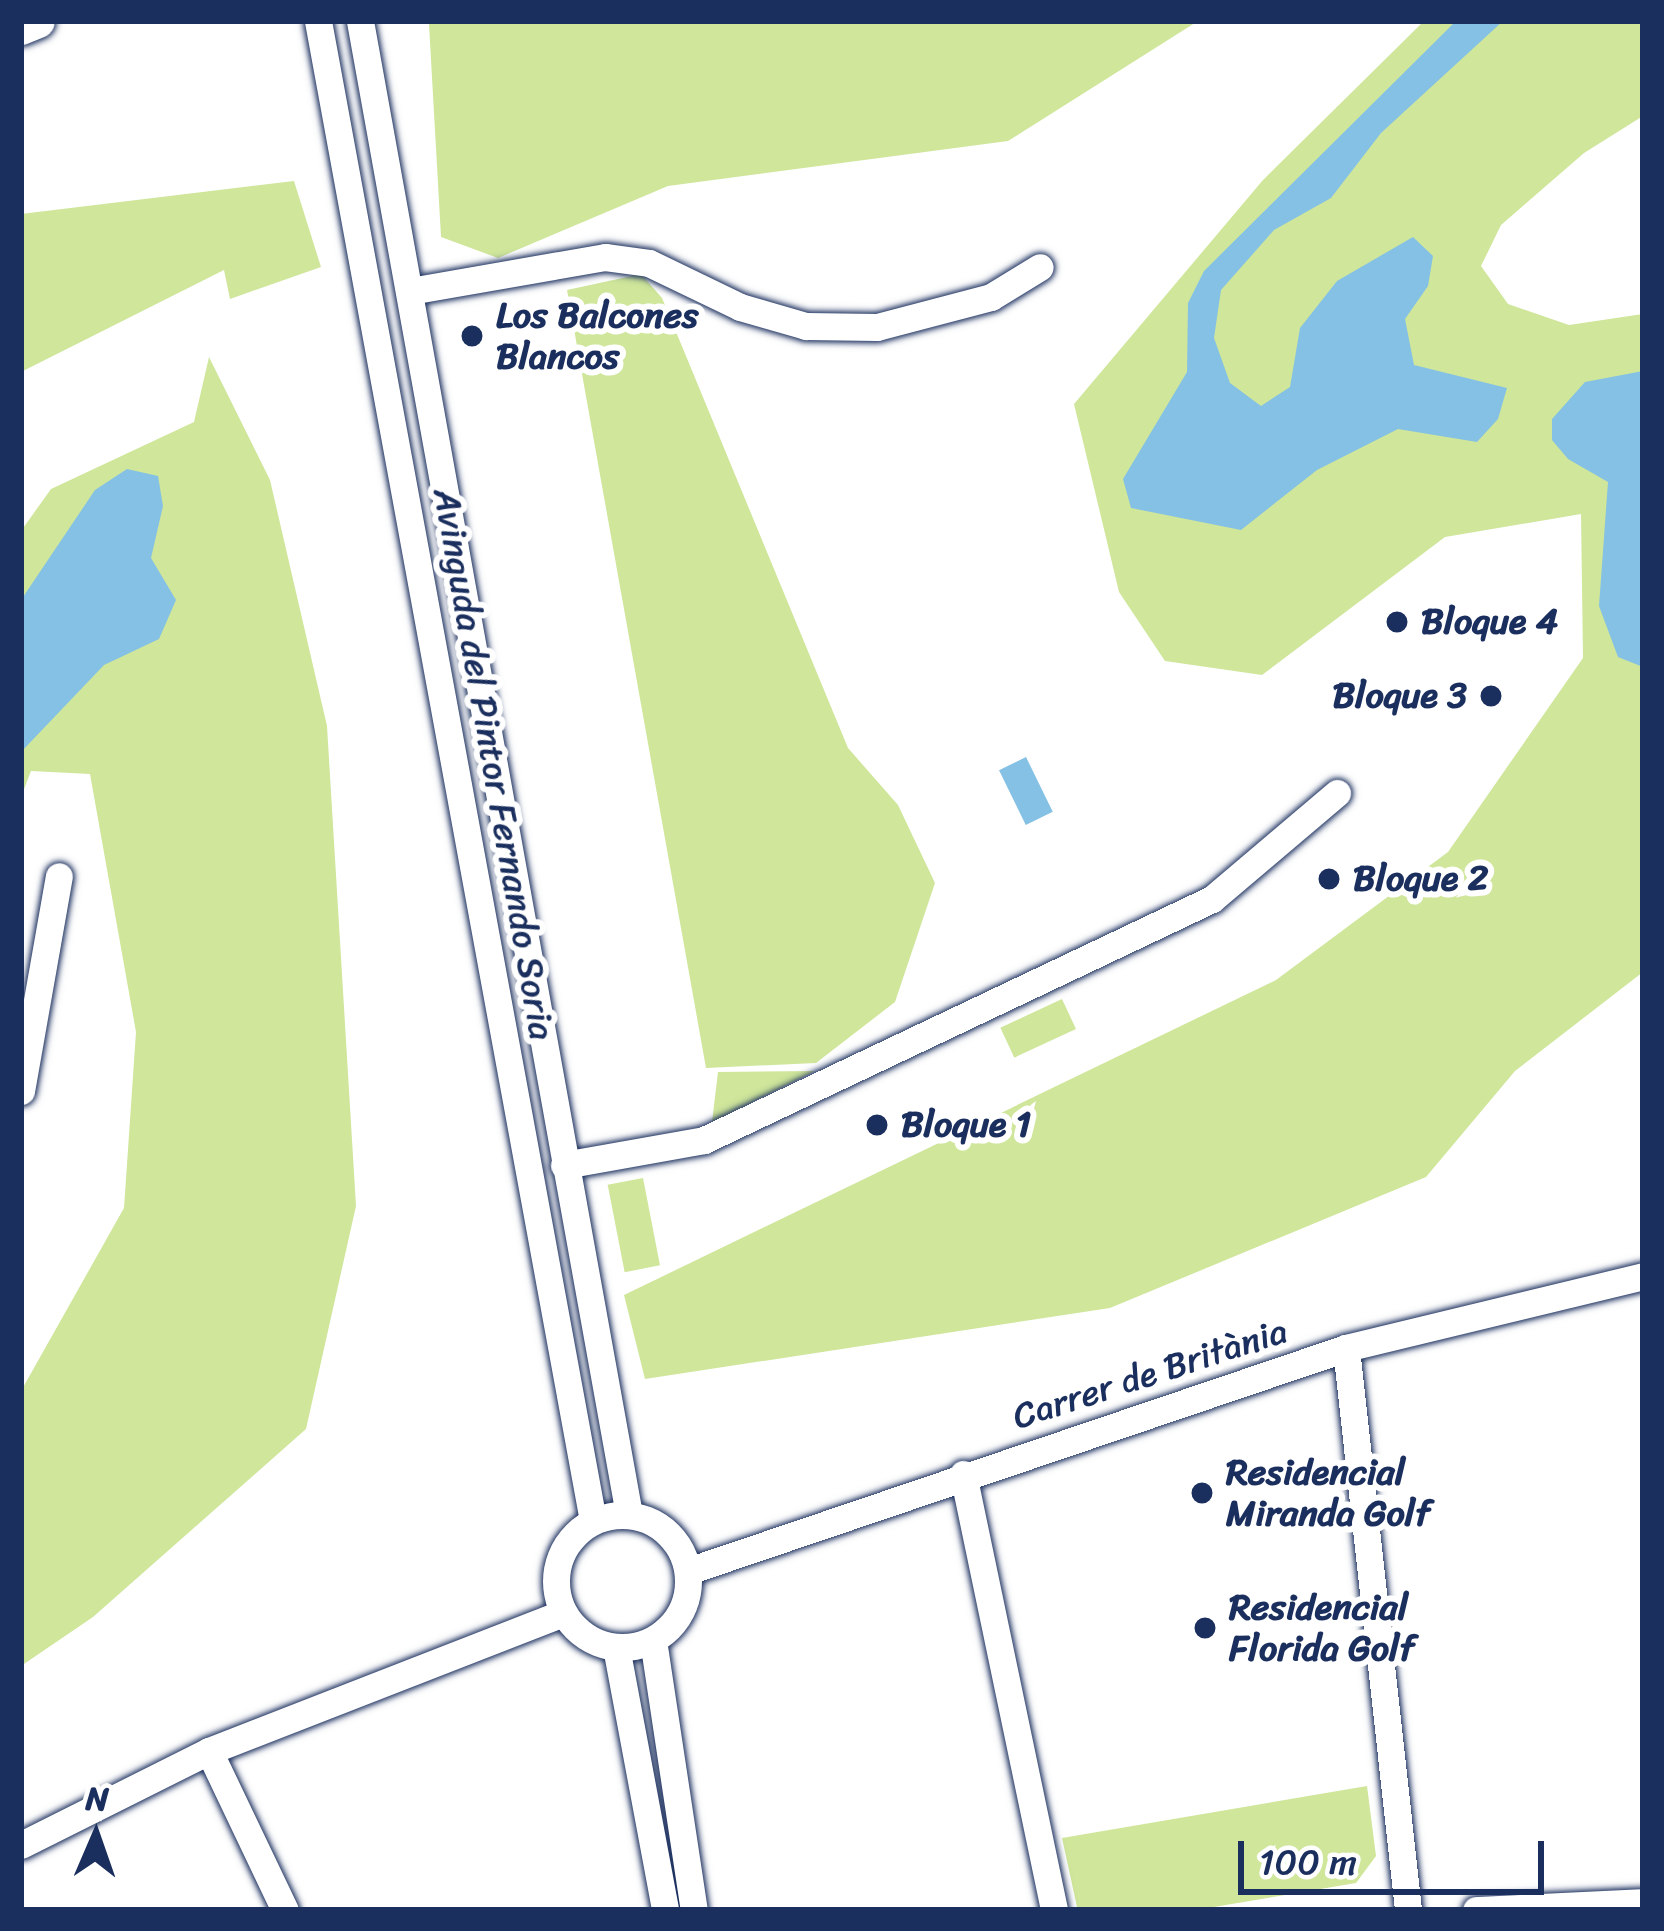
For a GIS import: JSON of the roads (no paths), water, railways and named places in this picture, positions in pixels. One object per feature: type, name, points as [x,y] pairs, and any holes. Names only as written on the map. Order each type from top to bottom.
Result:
[{"type":"main road","points":[[21,28],[38,21]]},
{"type":"street","name":"Avinguda del Pintor Fernando Soria","points":[[318,21],[593,1521]]},
{"type":"street","name":"Avinguda del Pintor Fernando Soria","points":[[360,21],[629,1515]]},
{"type":"street","points":[[410,291],[605,257],[649,262],[740,307],[806,326],[877,327],[991,297],[1040,267]]},
{"type":"street","points":[[564,1165],[704,1140],[1212,899],[1337,793]]},
{"type":"street","points":[[21,1091],[59,876]]},
{"type":"street","name":"Carrer de Britània","points":[[688,1571],[1346,1348],[1643,1276]]},
{"type":"street","points":[[1346,1348],[1408,1910]]},
{"type":"street","points":[[963,1474],[1054,1910]]},
{"type":"street","points":[[629,1515],[668,1533],[688,1571],[682,1611],[653,1640],[616,1648],[577,1630],[563,1613],[556,1571],[576,1534],[593,1521],[629,1515]]},
{"type":"street","points":[[21,1845],[209,1751],[563,1613]]},
{"type":"street","points":[[653,1640],[694,1910]]},
{"type":"street","points":[[616,1648],[665,1910]]},
{"type":"street","points":[[209,1751],[285,1910]]},
{"type":"street","points":[[1476,1910],[1643,1902]]},
{"type":"water","points":[[1456,21],[1503,21],[1381,133],[1331,198],[1274,230],[1221,290],[1214,338],[1230,383],[1261,406],[1290,387],[1300,328],[1337,281],[1413,237],[1433,256],[1428,286],[1405,319],[1414,365],[1507,388],[1498,419],[1477,442],[1398,429],[1317,470],[1241,530],[1131,508],[1123,479],[1187,372],[1188,303],[1204,271]]},
{"type":"water","points":[[1643,371],[1643,667],[1618,657],[1599,606],[1608,482],[1568,459],[1552,440],[1552,419],[1585,382]]},
{"type":"water","points":[[127,469],[158,476],[163,506],[151,558],[176,600],[159,639],[104,665],[21,752],[21,600],[95,490]]},
{"type":"water","points":[[1026,757],[1053,812],[1026,825],[999,770]]},
{"type":"place","name":"Los Balcones Blancos","points":[[472,336]]},
{"type":"place","name":"Bloque 4","points":[[1397,622]]},
{"type":"place","name":"Bloque 3","points":[[1491,696]]},
{"type":"place","name":"Bloque 2","points":[[1329,879]]},
{"type":"place","name":"Bloque 1","points":[[877,1125]]},
{"type":"place","name":"Residencial Miranda Golf","points":[[1202,1493]]},
{"type":"place","name":"Residencial Florida Golf","points":[[1205,1628]]}]
